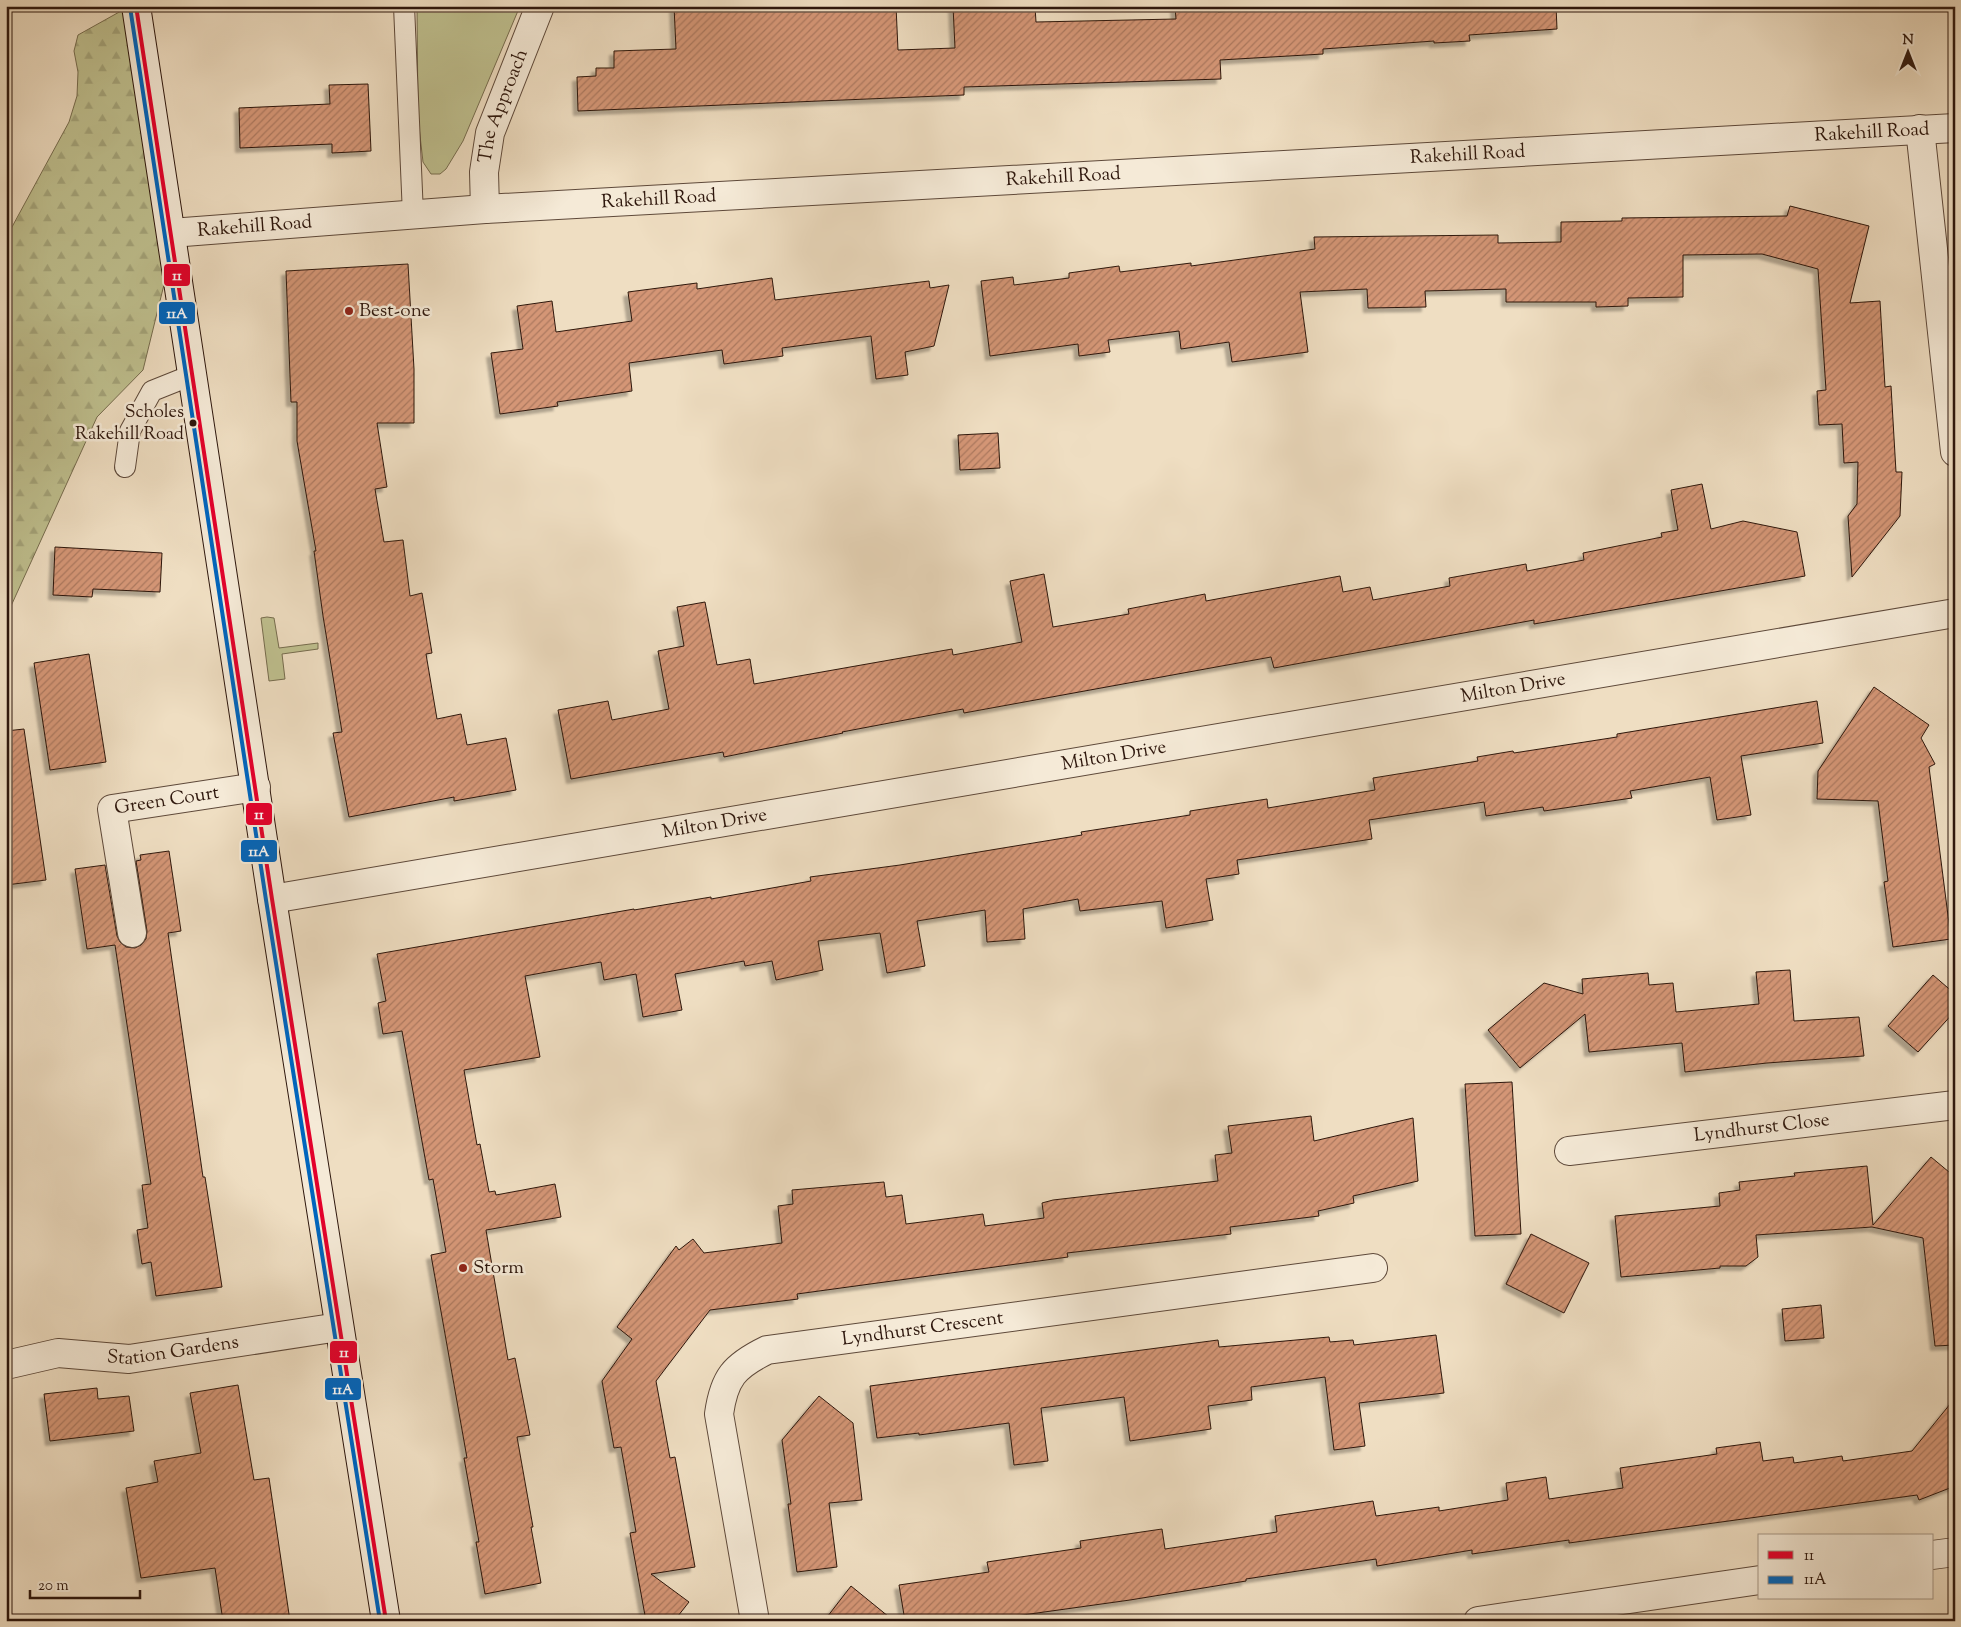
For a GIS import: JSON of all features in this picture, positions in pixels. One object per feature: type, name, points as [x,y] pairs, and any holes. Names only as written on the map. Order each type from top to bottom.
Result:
[{"type":"street","points":[[136,6],[272,898],[386,1621]]},
{"type":"street","name":"The Approach","points":[[485,209],[484,172],[490,133],[540,6]]},
{"type":"street","name":"Rakehill Road","points":[[171,233],[485,209],[1955,128]]},
{"type":"street","points":[[1920,129],[1955,452]]},
{"type":"street","name":"Milton Drive","points":[[272,898],[1955,613]]},
{"type":"street","name":"Green Court","points":[[132,933],[112,809],[256,787]]},
{"type":"street","name":"Lyndhurst Close","points":[[1569,1151],[1955,1105]]},
{"type":"street","name":"Lyndhurst Crescent","points":[[754,1621],[719,1414],[722,1393],[732,1374],[747,1360],[766,1350],[1373,1268]]},
{"type":"street","name":"Station Gardens","points":[[6,1366],[58,1353],[129,1359],[339,1327]]},
{"type":"street","points":[[1934,1555],[1955,1552]]},
{"type":"street","points":[[1478,1621],[1758,1580]]},
{"type":"lane","points":[[404,6],[413,214]]},
{"type":"lane","points":[[126,467],[130,431],[152,391],[192,375]]},
{"type":"green space","points":[[130,6],[173,248],[143,370],[97,417],[6,617],[6,238],[69,122],[77,96],[78,72],[74,51],[78,35]]},
{"type":"green space","points":[[417,6],[520,6],[463,141],[446,169],[440,174],[431,174],[423,162],[418,118]]},
{"type":"green space","points":[[261,618],[274,618],[279,648],[318,643],[318,649],[282,654],[285,679],[269,681]]},
{"type":"building","points":[[674,6],[896,6],[898,50],[955,48],[953,6],[986,6],[986,9],[1035,7],[1036,22],[1176,19],[1175,6],[1218,6],[1218,12],[1291,6],[1556,6],[1557,29],[1469,35],[1470,41],[1434,43],[1434,41],[1323,49],[1323,54],[1220,60],[1221,79],[964,87],[964,95],[578,111],[577,77],[596,76],[596,68],[614,68],[614,51],[676,49]]},
{"type":"building","points":[[368,84],[371,151],[332,153],[332,144],[240,148],[239,108],[330,104],[329,85]]},
{"type":"building","points":[[1790,206],[1869,226],[1850,303],[1880,301],[1885,387],[1891,386],[1896,472],[1902,472],[1900,516],[1852,577],[1848,516],[1857,504],[1858,462],[1844,463],[1842,424],[1819,425],[1817,391],[1826,390],[1818,269],[1762,254],[1683,255],[1683,297],[1628,298],[1628,306],[1596,307],[1596,302],[1506,302],[1506,289],[1425,291],[1426,307],[1368,308],[1367,289],[1300,292],[1308,352],[1232,362],[1229,342],[1181,349],[1179,331],[1108,340],[1110,352],[1079,356],[1078,344],[990,356],[981,281],[1013,277],[1014,285],[1069,278],[1069,273],[1119,266],[1120,272],[1191,263],[1191,266],[1315,249],[1314,237],[1498,235],[1498,243],[1561,242],[1561,222],[1622,221],[1622,218],[1787,216]]},
{"type":"building","points":[[408,264],[414,369],[414,423],[377,423],[387,487],[375,489],[384,542],[403,540],[410,596],[422,593],[432,653],[426,654],[437,719],[461,714],[467,745],[506,738],[516,790],[454,801],[454,797],[349,817],[333,733],[342,732],[323,616],[314,551],[316,551],[297,441],[297,402],[291,402],[286,271]]},
{"type":"building","points":[[772,278],[775,300],[929,281],[930,288],[949,285],[934,346],[905,352],[908,375],[876,379],[871,336],[782,348],[783,356],[724,364],[722,350],[629,363],[632,391],[557,402],[558,406],[500,414],[491,353],[523,349],[517,306],[552,301],[556,332],[632,321],[628,292],[697,283],[697,289]]},
{"type":"building","points":[[998,433],[1000,468],[960,470],[958,435]]},
{"type":"building","points":[[1702,484],[1711,529],[1743,521],[1797,532],[1805,576],[1534,624],[1534,620],[1274,668],[1271,657],[964,713],[963,709],[724,757],[723,752],[571,779],[558,710],[608,701],[612,720],[669,709],[658,651],[684,646],[677,607],[705,602],[717,665],[750,659],[754,684],[952,649],[953,655],[1022,642],[1010,581],[1044,574],[1053,627],[1129,614],[1128,609],[1205,594],[1206,601],[1340,576],[1343,592],[1370,587],[1373,600],[1450,586],[1449,578],[1526,564],[1527,571],[1584,560],[1583,553],[1662,537],[1661,533],[1678,530],[1671,490]]},
{"type":"building","points":[[55,547],[162,553],[160,592],[93,589],[92,597],[53,595]]},
{"type":"building","points":[[89,654],[106,762],[50,770],[34,663]]},
{"type":"building","points":[[1874,687],[1929,725],[1921,738],[1935,764],[1929,767],[1951,939],[1893,947],[1884,882],[1888,881],[1878,801],[1817,799],[1818,771]]},
{"type":"building","points":[[1817,701],[1823,743],[1741,756],[1751,815],[1717,820],[1710,777],[1630,791],[1632,798],[1544,811],[1543,807],[1486,816],[1484,802],[1369,820],[1372,839],[1237,860],[1239,874],[1206,879],[1213,920],[1166,928],[1162,901],[1080,911],[1078,899],[1023,909],[1025,939],[987,942],[985,910],[917,921],[925,966],[887,973],[880,933],[818,941],[823,970],[776,980],[772,961],[745,966],[744,961],[675,974],[682,1010],[643,1017],[636,974],[604,980],[601,962],[525,976],[540,1057],[464,1070],[477,1145],[480,1144],[489,1192],[495,1191],[496,1195],[555,1184],[561,1217],[486,1230],[508,1360],[515,1358],[530,1435],[517,1437],[541,1583],[485,1594],[476,1542],[479,1542],[464,1458],[467,1458],[431,1255],[446,1252],[433,1179],[429,1180],[402,1031],[383,1034],[378,1003],[386,1001],[377,954],[634,909],[711,897],[711,899],[811,881],[810,877],[900,865],[1082,835],[1081,832],[1190,815],[1190,811],[1267,799],[1268,808],[1375,790],[1373,778],[1478,761],[1477,757],[1617,737],[1617,734]]},
{"type":"building","points":[[24,729],[46,880],[6,885],[6,731]]},
{"type":"building","points":[[169,851],[181,931],[168,933],[203,1177],[205,1177],[222,1287],[156,1296],[151,1262],[142,1264],[137,1230],[148,1228],[142,1185],[151,1184],[115,945],[87,949],[75,869],[105,865],[117,936],[126,947],[135,948],[146,939],[147,931],[136,861],[141,860],[140,855]]},
{"type":"building","points":[[1790,970],[1794,1021],[1859,1017],[1864,1056],[1767,1063],[1685,1072],[1682,1043],[1589,1052],[1585,1014],[1520,1068],[1488,1030],[1544,983],[1583,994],[1582,979],[1648,973],[1649,985],[1673,983],[1676,1012],[1759,1004],[1756,972]]},
{"type":"building","points":[[1933,975],[1955,994],[1955,1011],[1918,1052],[1888,1026]]},
{"type":"building","points":[[1512,1082],[1521,1234],[1475,1236],[1465,1084]]},
{"type":"building","points":[[1311,1116],[1314,1141],[1413,1118],[1418,1181],[1353,1196],[1354,1203],[1318,1211],[1319,1216],[1230,1227],[1231,1234],[1067,1253],[1068,1257],[797,1294],[798,1299],[710,1310],[656,1381],[670,1458],[675,1457],[695,1567],[651,1574],[689,1602],[674,1621],[646,1621],[630,1533],[636,1532],[621,1447],[614,1448],[602,1381],[632,1339],[617,1327],[676,1246],[679,1250],[693,1239],[704,1253],[782,1243],[778,1206],[793,1204],[792,1190],[884,1182],[886,1197],[902,1195],[906,1224],[983,1214],[985,1226],[1044,1218],[1042,1203],[1053,1200],[1218,1181],[1215,1155],[1232,1153],[1228,1126]]},
{"type":"building","points":[[1931,1157],[1955,1177],[1955,1345],[1935,1346],[1923,1238],[1872,1227],[1756,1235],[1758,1257],[1746,1266],[1720,1266],[1720,1268],[1621,1277],[1615,1216],[1720,1206],[1719,1193],[1740,1190],[1739,1182],[1795,1176],[1794,1173],[1867,1166],[1873,1225]]},
{"type":"building","points":[[1531,1234],[1589,1263],[1564,1313],[1506,1284]]},
{"type":"building","points":[[1821,1305],[1824,1338],[1785,1341],[1782,1309]]},
{"type":"building","points":[[1436,1335],[1444,1393],[1359,1403],[1365,1446],[1334,1450],[1325,1377],[1251,1387],[1252,1400],[1208,1406],[1211,1429],[1130,1441],[1124,1397],[1041,1408],[1048,1461],[1014,1465],[1009,1423],[919,1435],[919,1433],[877,1438],[870,1386],[1218,1340],[1219,1347],[1329,1337],[1330,1342],[1353,1340],[1354,1345]]},
{"type":"building","points":[[238,1385],[254,1480],[269,1478],[290,1621],[223,1621],[215,1568],[141,1578],[126,1488],[158,1482],[154,1461],[201,1453],[190,1393]]},
{"type":"building","points":[[97,1388],[98,1399],[129,1396],[134,1431],[50,1441],[44,1394]]},
{"type":"building","points":[[819,1396],[853,1423],[862,1500],[829,1503],[837,1567],[797,1572],[788,1504],[791,1504],[782,1440]]},
{"type":"building","points":[[1955,1398],[1955,1486],[1919,1500],[1917,1495],[1569,1543],[1569,1540],[1472,1554],[1472,1550],[1377,1566],[1376,1559],[1246,1579],[1246,1581],[1130,1600],[980,1621],[905,1621],[899,1585],[989,1572],[987,1562],[1081,1548],[1080,1541],[1162,1529],[1165,1549],[1277,1532],[1275,1516],[1373,1501],[1376,1516],[1439,1507],[1439,1511],[1508,1500],[1506,1483],[1546,1477],[1549,1499],[1623,1488],[1620,1468],[1717,1454],[1716,1448],[1760,1442],[1763,1461],[1793,1457],[1794,1463],[1842,1456],[1843,1461],[1912,1451]]},
{"type":"building","points":[[851,1586],[894,1621],[824,1621]]},
{"type":"transit line","name":"11","points":[[136,6],[272,899],[386,1621]]},
{"type":"transit line","name":"11A","points":[[130,7],[266,900],[380,1621]]},
{"type":"place","name":"Best-one","points":[[349,311]]},
{"type":"place","name":"Scholes Rakehill Road","points":[[193,423]]},
{"type":"place","name":"Storm","points":[[463,1268]]}]
